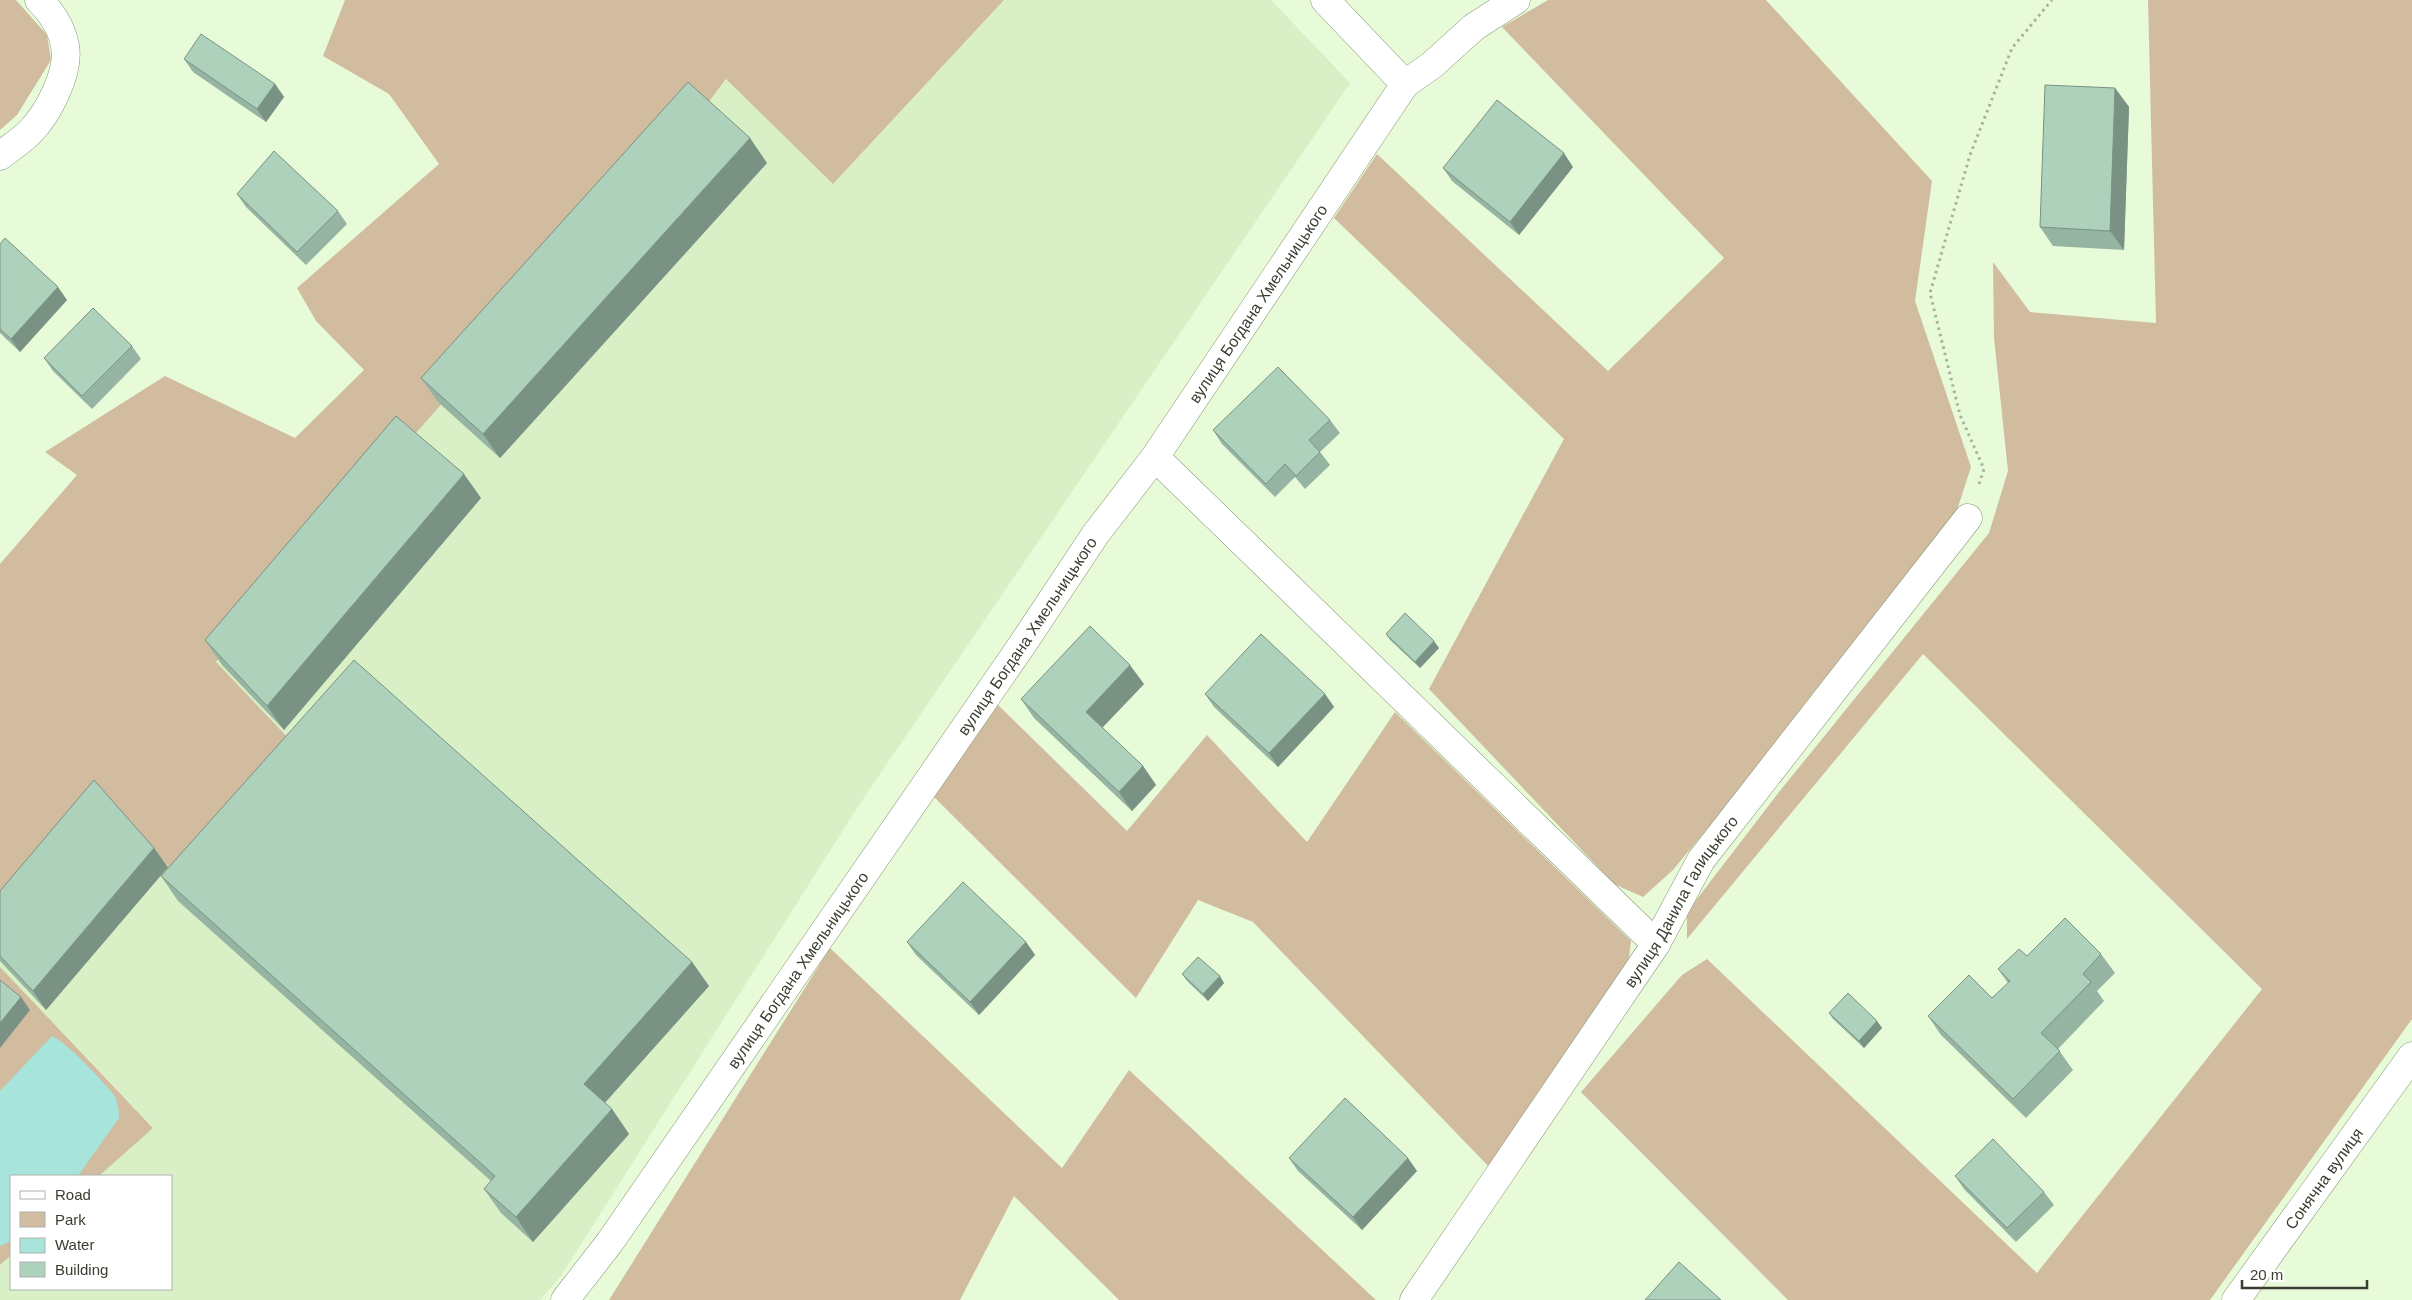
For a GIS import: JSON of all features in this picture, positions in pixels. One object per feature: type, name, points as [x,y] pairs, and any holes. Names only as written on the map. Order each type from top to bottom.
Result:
[{"type":"street","points":[[0,156],[30,132],[52,104],[62,76],[66,47],[54,16],[39,0]]},
{"type":"street","points":[[1325,0],[1405,84]]},
{"type":"street","name":"вулиця Богдана Хмельницького","points":[[565,1300],[610,1242],[1022,645],[1095,535],[1155,457],[1405,84],[1432,65],[1474,27],[1516,0]]},
{"type":"street","points":[[1155,457],[1656,944]]},
{"type":"street","name":"вулиця Данила Галицького","points":[[1414,1300],[1656,944],[1701,860],[1968,518]]},
{"type":"street","name":"Сонячна вулиця","points":[[2236,1300],[2412,1056]]},
{"type":"path","points":[[1968,518],[1984,468],[1960,414],[1930,293],[1970,156],[2012,48],[2052,0]]},
{"type":"shaded area","points":[[1004,0],[1271,0],[1350,83],[859,805],[561,1276],[540,1300],[0,1300],[0,1265],[10,1256],[10,1290],[172,1290],[172,1175],[100,1175],[153,1127],[0,967],[0,922],[297,746],[216,663],[428,417],[705,107],[727,79],[833,184]]},
{"type":"green space","points":[[0,0],[16,0],[47,35],[51,60],[17,115],[0,130]]},
{"type":"green space","points":[[345,0],[1004,0],[833,184],[726,79],[705,107],[596,227],[216,662],[297,747],[179,878],[107,797],[0,922],[0,564],[77,475],[45,452],[165,376],[295,438],[364,370],[316,321],[297,288],[439,164],[389,94],[323,56]]},
{"type":"green space","points":[[1548,0],[1766,0],[1932,181],[1915,301],[1971,467],[1957,510],[1745,783],[1673,870],[1643,897],[1614,884],[1429,689],[1564,439],[1334,218],[1377,154],[1608,371],[1724,258],[1502,27]]},
{"type":"green space","points":[[2148,0],[2412,0],[2412,1019],[2210,1300],[1788,1300],[1581,1092],[1682,975],[1707,959],[2037,1273],[2262,989],[1923,654],[1687,939],[1687,912],[1779,792],[1989,533],[2008,471],[1994,338],[1993,262],[2030,312],[2156,323]]},
{"type":"green space","points":[[997,704],[1127,831],[1207,735],[1307,842],[1395,712],[1631,941],[1628,965],[1491,1169],[1253,922],[1198,900],[1136,998],[934,797]]},
{"type":"green space","points":[[830,948],[1062,1168],[1129,1070],[1376,1300],[1119,1300],[1014,1196],[960,1300],[609,1300]]},
{"type":"green space","points":[[0,967],[153,1128],[100,1175],[10,1175],[10,1256],[0,1265]]},
{"type":"water","points":[[52,1036],[75,1053],[114,1095],[118,1106],[119,1118],[79,1175],[10,1175],[10,1241],[0,1246],[0,1091]]},
{"type":"building","points":[[201,34],[275,84],[257,109],[184,59]]},
{"type":"building","points":[[688,82],[750,138],[483,434],[421,378]]},
{"type":"building","points":[[2045,85],[2115,88],[2110,231],[2040,227]]},
{"type":"building","points":[[1497,100],[1564,153],[1510,222],[1443,168]]},
{"type":"building","points":[[274,151],[338,211],[297,252],[237,194]]},
{"type":"building","points":[[5,238],[58,287],[11,339],[0,329],[0,244]]},
{"type":"building","points":[[93,308],[132,346],[82,396],[44,358]]},
{"type":"building","points":[[1278,367],[1330,420],[1309,440],[1320,452],[1296,476],[1285,464],[1266,484],[1213,430]]},
{"type":"building","points":[[396,416],[464,474],[267,706],[205,640]]},
{"type":"building","points":[[1405,613],[1434,641],[1415,662],[1386,634]]},
{"type":"building","points":[[1090,626],[1130,665],[1086,712],[1143,766],[1119,792],[1021,699]]},
{"type":"building","points":[[1261,634],[1325,694],[1269,753],[1205,694]]},
{"type":"building","points":[[354,660],[692,962],[584,1084],[612,1109],[516,1217],[484,1189],[495,1176],[161,876]]},
{"type":"building","points":[[94,780],[154,848],[33,991],[0,956],[0,891]]},
{"type":"building","points":[[963,882],[1026,942],[970,1002],[907,942]]},
{"type":"building","points":[[2065,918],[2101,954],[2083,974],[2091,982],[2041,1033],[2060,1051],[2013,1099],[1928,1016],[1969,975],[1992,998],[2010,981],[1998,969],[2019,949],[2027,956]]},
{"type":"building","points":[[1198,957],[1220,976],[1203,994],[1182,974]]},
{"type":"building","points":[[0,980],[21,997],[0,1023]]},
{"type":"building","points":[[1848,993],[1877,1021],[1859,1041],[1829,1013]]},
{"type":"building","points":[[1345,1098],[1408,1158],[1353,1217],[1289,1158]]},
{"type":"building","points":[[1993,1139],[2044,1192],[2007,1228],[1955,1176]]},
{"type":"building","points":[[1679,1262],[1721,1300],[1645,1300]]}]
